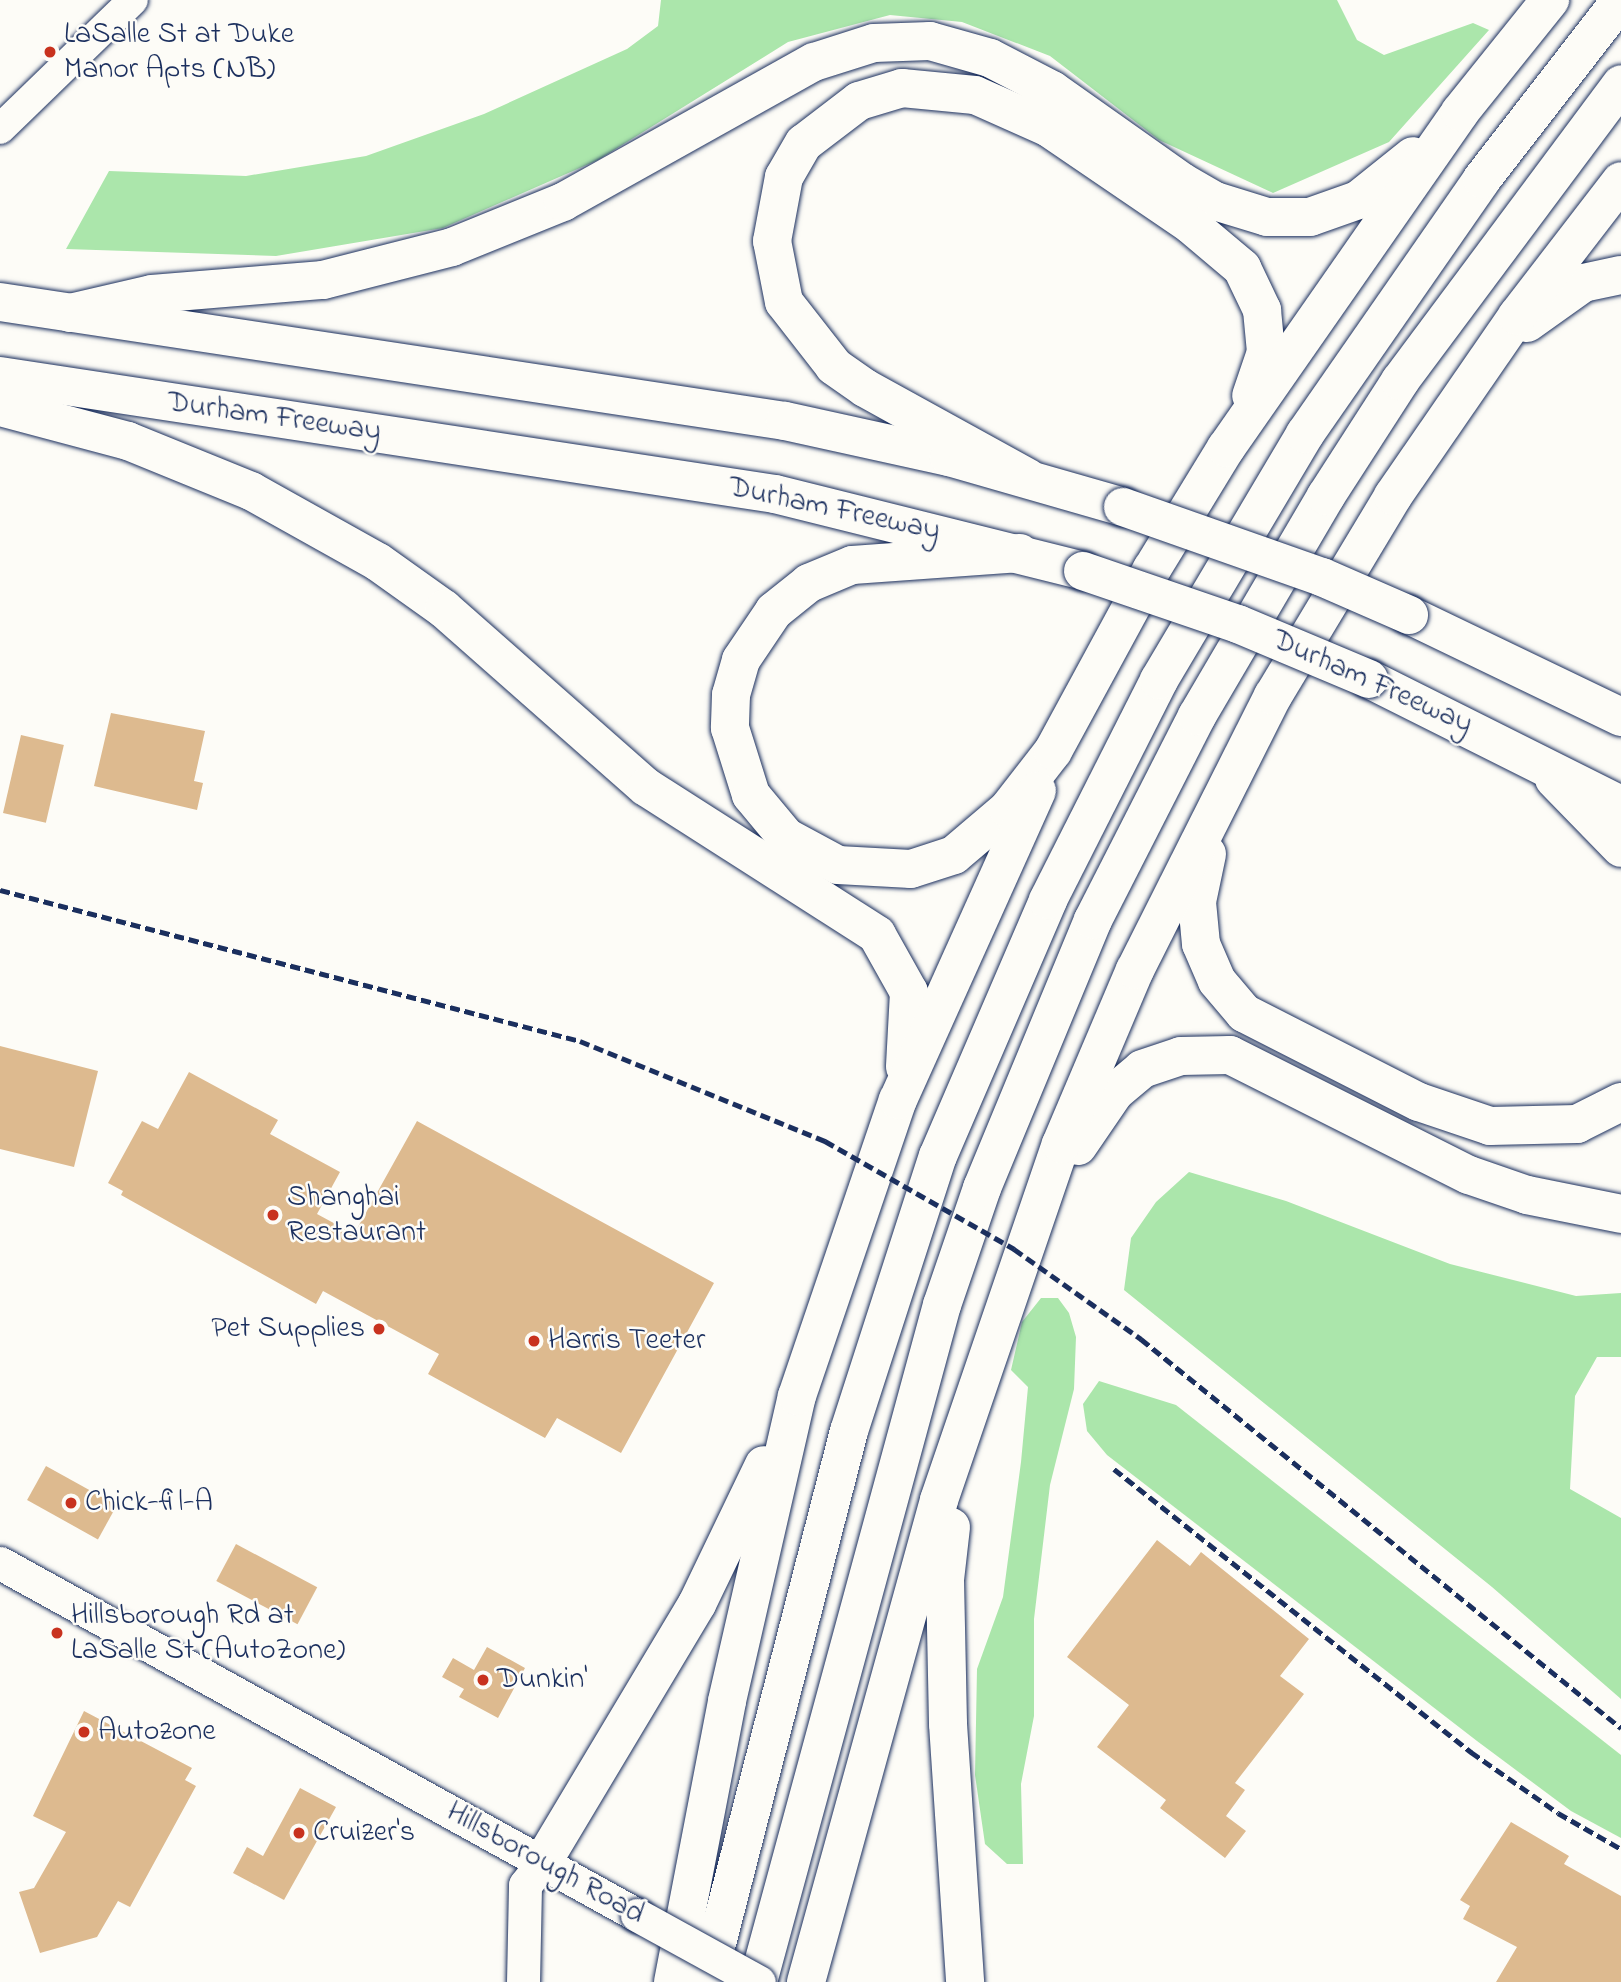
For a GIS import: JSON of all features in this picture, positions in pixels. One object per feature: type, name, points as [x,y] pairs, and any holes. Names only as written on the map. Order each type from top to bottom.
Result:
[{"type":"highway","points":[[673,1982],[727,1701],[797,1395],[898,1100],[1053,751],[1152,569],[1226,448],[1460,112],[1550,0]]},
{"type":"highway","points":[[707,1982],[771,1722],[874,1354],[938,1156],[1058,877],[1159,680],[1305,434],[1482,178],[1621,0]]},
{"type":"highway","points":[[70,313],[152,294],[323,280],[453,247],[562,202],[805,67],[874,43],[930,41],[990,58],[1052,90],[1215,201],[1288,220],[1358,200],[1460,112]]},
{"type":"highway","points":[[759,1982],[942,1305],[982,1188],[1088,932],[1197,716],[1326,496],[1400,381],[1621,84]]},
{"type":"highway","points":[[1028,478],[845,373],[783,302],[772,242],[784,177],[804,143],[859,101],[902,88],[941,88],[1009,108],[1135,185],[1228,253],[1258,300],[1266,352],[1226,448]]},
{"type":"highway","points":[[806,1982],[930,1532],[1033,1228],[1099,1051],[1223,792],[1273,696],[1386,508],[1495,348],[1621,181]]},
{"type":"highway","points":[[1495,348],[1583,283],[1621,275]]},
{"type":"highway","points":[[0,302],[785,421],[1028,478],[1123,507],[1310,573],[1409,615],[1621,717]]},
{"type":"highway","name":"Durham Freeway","points":[[0,376],[775,494],[1020,553],[1083,571],[1238,624],[1370,679],[1533,758],[1621,805]]},
{"type":"highway","points":[[0,407],[181,461],[315,524],[444,609],[646,787],[862,921],[888,949],[909,992],[898,1100]]},
{"type":"highway","points":[[1020,553],[852,565],[790,595],[762,626],[741,660],[731,695],[732,745],[741,774],[772,825],[802,849],[857,870],[911,869],[954,855],[1008,809],[1053,751]]},
{"type":"highway","points":[[1533,758],[1621,848]]},
{"type":"highway","points":[[1223,792],[1200,882],[1197,927],[1217,981],[1244,1013],[1419,1102],[1490,1126],[1577,1124],[1621,1102]]},
{"type":"highway","points":[[1033,1228],[1094,1118],[1115,1093],[1156,1062],[1202,1053],[1253,1062],[1420,1155],[1469,1175],[1527,1195],[1621,1214]]},
{"type":"highway","points":[[542,1863],[697,1604],[797,1395]]},
{"type":"highway","points":[[965,1426],[945,1580],[948,1724],[965,1982]]},
{"type":"main road","name":"Hillsborough Road","points":[[0,1563],[759,1982]]},
{"type":"main road","points":[[523,1982],[525,1885],[542,1863]]},
{"type":"street","points":[[0,129],[133,0]]},
{"type":"green space","points":[[661,0],[1337,0],[1357,40],[1384,55],[1473,23],[1489,30],[1389,142],[1273,193],[1159,140],[1050,56],[962,22],[890,15],[788,42],[598,160],[443,228],[276,256],[66,249],[109,171],[246,176],[366,156],[484,114],[627,49],[658,26]]},
{"type":"green space","points":[[1189,1172],[1286,1201],[1450,1264],[1576,1296],[1621,1293],[1621,1357],[1597,1357],[1575,1396],[1570,1489],[1621,1518],[1621,1699],[1492,1587],[1124,1290],[1131,1238],[1156,1202]]},
{"type":"green space","points":[[1041,1298],[1058,1298],[1069,1313],[1076,1337],[1074,1389],[1050,1485],[1034,1619],[1034,1716],[1021,1784],[1023,1864],[1007,1864],[985,1844],[975,1775],[977,1669],[1003,1597],[1021,1462],[1028,1387],[1011,1370],[1022,1322]]},
{"type":"green space","points":[[1099,1381],[1176,1405],[1621,1755],[1621,1838],[1571,1811],[1477,1741],[1107,1455],[1087,1431],[1083,1404]]},
{"type":"building","points":[[111,713],[205,731],[194,781],[203,783],[197,810],[94,786]]},
{"type":"building","points":[[21,735],[64,745],[46,823],[3,813]]},
{"type":"building","points":[[0,1046],[98,1071],[74,1167],[0,1149]]},
{"type":"building","points":[[189,1072],[278,1120],[270,1134],[340,1172],[317,1214],[354,1234],[417,1121],[714,1283],[621,1453],[557,1418],[545,1438],[428,1374],[439,1354],[323,1291],[316,1304],[121,1195],[123,1191],[108,1183],[142,1121],[158,1129]]},
{"type":"building","name":"Chick-fil-A","points":[[46,1466],[117,1505],[98,1539],[27,1500]]},
{"type":"building","points":[[1157,1540],[1190,1566],[1201,1552],[1309,1639],[1280,1676],[1304,1694],[1235,1783],[1245,1790],[1226,1816],[1246,1831],[1225,1858],[1160,1808],[1166,1800],[1097,1747],[1129,1705],[1067,1657]]},
{"type":"building","points":[[236,1544],[317,1587],[298,1624],[216,1581]]},
{"type":"building","name":"Dunkin'","points":[[487,1647],[525,1668],[498,1718],[459,1697],[464,1689],[442,1677],[453,1658],[474,1670]]},
{"type":"building","points":[[84,1711],[192,1768],[185,1780],[196,1786],[130,1907],[118,1901],[97,1937],[40,1953],[19,1892],[34,1888],[66,1832],[33,1816]]},
{"type":"building","name":"Cruizer's","points":[[300,1788],[336,1807],[284,1900],[233,1873],[247,1847],[263,1856]]},
{"type":"building","points":[[1511,1822],[1569,1856],[1564,1864],[1621,1896],[1621,1982],[1496,1982],[1517,1947],[1463,1919],[1470,1906],[1460,1900]]},
{"type":"railway","points":[[0,890],[580,1041],[825,1141],[1014,1249],[1141,1339],[1621,1728]]},
{"type":"railway","points":[[1114,1469],[1471,1752],[1558,1813],[1621,1849]]},
{"type":"place","name":"LaSalle St at Duke Manor Apts (NB)","points":[[50,52]]},
{"type":"place","name":"Shanghai Restaurant","points":[[273,1215]]},
{"type":"place","name":"Pet Supplies","points":[[379,1329]]},
{"type":"place","name":"Harris Teeter","points":[[534,1341]]},
{"type":"place","name":"Chick-fil-A","points":[[71,1503]]},
{"type":"place","name":"Hillsborough Rd at LaSalle St (AutoZone)","points":[[57,1633]]},
{"type":"place","name":"Dunkin'","points":[[483,1680]]},
{"type":"place","name":"Autozone","points":[[84,1732]]},
{"type":"place","name":"Cruizer's","points":[[299,1833]]}]
